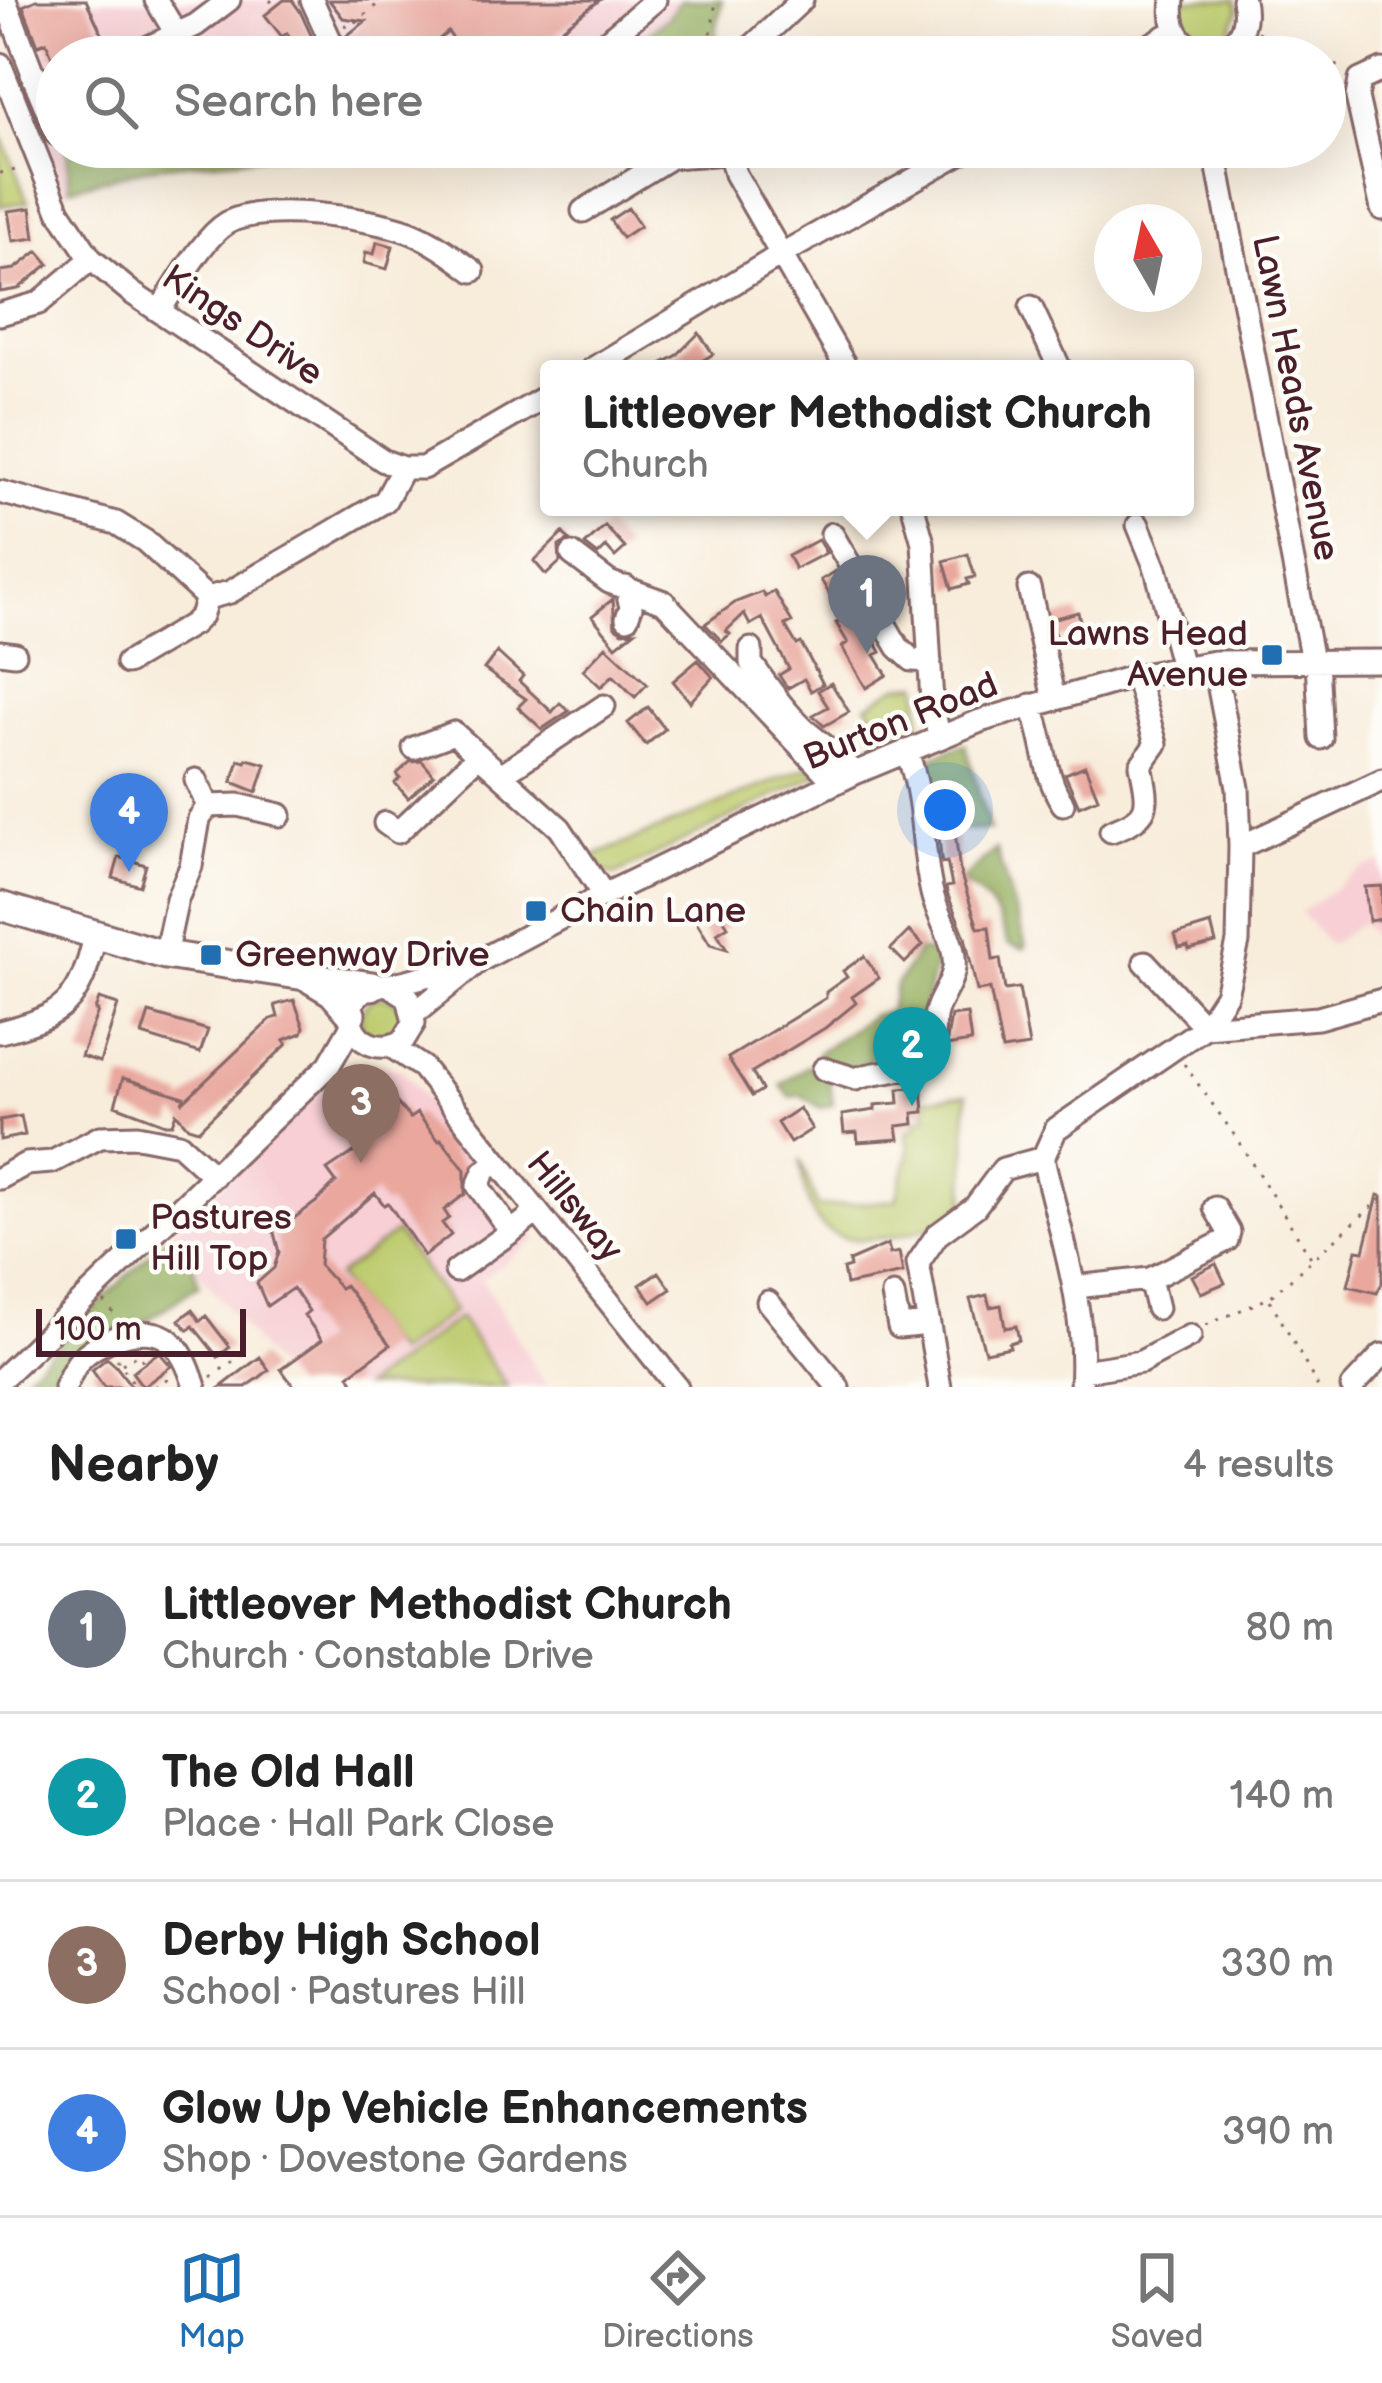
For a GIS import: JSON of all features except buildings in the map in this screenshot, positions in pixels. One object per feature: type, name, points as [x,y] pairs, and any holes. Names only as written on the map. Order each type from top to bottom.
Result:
[{"type":"main road","points":[[0,906],[165,955],[381,986]]},
{"type":"main road","points":[[308,978],[332,992],[351,1020]]},
{"type":"street","points":[[5,0],[36,75]]},
{"type":"street","points":[[156,0],[177,35],[229,0]]},
{"type":"street","points":[[312,0],[324,36]]},
{"type":"street","points":[[613,36],[655,0]]},
{"type":"street","points":[[763,36],[802,0]]},
{"type":"street","points":[[1173,0],[1179,36]]},
{"type":"street","points":[[1236,36],[1242,29],[1243,0]]},
{"type":"street","points":[[1166,36],[1175,31]]},
{"type":"street","name":"Kings Drive","points":[[0,64],[36,155]]},
{"type":"street","points":[[1382,70],[1360,80],[1358,106],[1382,209]]},
{"type":"street","points":[[15,103],[36,95]]},
{"type":"street","name":"Kings Drive","points":[[41,168],[64,221],[91,259],[160,311],[384,460],[403,467]]},
{"type":"street","points":[[583,211],[652,168]]},
{"type":"street","points":[[735,168],[839,360]]},
{"type":"street","points":[[607,360],[933,168]]},
{"type":"street","name":"Lawn Heads Avenue","points":[[1218,168],[1314,661],[1321,738]]},
{"type":"street","points":[[160,311],[214,233],[243,217],[328,217],[397,228],[436,245],[473,271]]},
{"type":"street","points":[[0,314],[39,303],[91,259]]},
{"type":"street","points":[[1031,308],[1056,360]]},
{"type":"street","points":[[207,598],[230,592],[385,501],[403,467],[423,468],[439,462],[540,400]]},
{"type":"street","points":[[0,492],[116,523],[145,541],[207,598]]},
{"type":"street","points":[[915,516],[922,543],[932,703],[940,736]]},
{"type":"street","points":[[1138,525],[1156,569],[1182,667]]},
{"type":"street","points":[[832,534],[898,647],[912,660],[930,661]]},
{"type":"street","points":[[572,554],[609,582],[664,602],[845,778]]},
{"type":"street","points":[[626,587],[632,607],[627,618]]},
{"type":"street","points":[[1029,588],[1049,771],[1063,804]]},
{"type":"street","points":[[127,662],[193,623],[207,598]]},
{"type":"street","points":[[752,649],[751,663],[791,716],[836,752],[845,778]]},
{"type":"street","name":"Burton Road","points":[[381,986],[479,961],[845,778],[940,736],[1042,702],[1136,676],[1214,662],[1382,661]]},
{"type":"street","points":[[1190,1336],[1141,1362],[1082,1379],[1075,1287],[1043,1157],[1056,1129],[1205,1027],[1223,1004],[1238,942],[1240,847],[1238,788],[1214,662]]},
{"type":"street","points":[[1111,831],[1139,819],[1146,806],[1142,761],[1156,744],[1136,676]]},
{"type":"street","points":[[501,775],[604,706]]},
{"type":"street","points":[[414,748],[454,733],[560,828],[604,895]]},
{"type":"street","points":[[824,1069],[856,1079],[923,1060],[938,1004],[954,969],[925,863],[920,790],[906,751]]},
{"type":"street","points":[[385,823],[398,832],[479,754]]},
{"type":"street","points":[[196,780],[208,806]]},
{"type":"street","points":[[1240,847],[1382,780]]},
{"type":"street","points":[[208,806],[238,805],[266,820]]},
{"type":"street","points":[[165,955],[191,866],[199,819],[208,806]]},
{"type":"street","points":[[0,1032],[39,1022],[68,1004],[87,970],[95,936]]},
{"type":"street","name":"Burton Road","points":[[414,1019],[479,961]]},
{"type":"street","points":[[1145,962],[1205,1027]]},
{"type":"street","points":[[1231,980],[1253,1023]]},
{"type":"street","points":[[0,1380],[328,1065],[357,997],[381,986],[408,997],[414,1019],[403,1041],[328,1065]]},
{"type":"street","points":[[1205,1027],[1318,1018],[1382,1000]]},
{"type":"street","name":"Hillsway","points":[[414,1019],[422,1044],[422,1067]]},
{"type":"street","points":[[351,1020],[358,1036],[386,1048]]},
{"type":"street","name":"Hillsway","points":[[386,1048],[422,1067],[677,1387]]},
{"type":"street","points":[[0,1178],[26,1164],[52,1162],[100,1137],[137,1136],[179,1144],[214,1176]]},
{"type":"street","points":[[940,1387],[918,1263],[937,1234],[975,1207],[1004,1169],[1043,1157]]},
{"type":"street","points":[[52,1162],[56,1185]]},
{"type":"street","points":[[495,1162],[478,1186],[511,1232]]},
{"type":"street","points":[[1075,1287],[1150,1279],[1227,1240],[1229,1232],[1215,1208]]},
{"type":"street","points":[[456,1270],[537,1212]]},
{"type":"street","points":[[1150,1279],[1157,1308]]},
{"type":"street","points":[[893,1295],[898,1327],[929,1324]]},
{"type":"street","points":[[768,1302],[838,1387]]},
{"type":"street","points":[[65,1387],[80,1360],[114,1340],[145,1333],[171,1340],[191,1384]]},
{"type":"street","points":[[1352,1387],[1382,1355]]},
{"type":"path","points":[[270,0],[274,4],[278,0]]},
{"type":"path","points":[[340,21],[350,26],[383,0]]},
{"type":"path","points":[[711,36],[716,0]]},
{"type":"path","points":[[1242,29],[1261,36]]},
{"type":"path","points":[[1346,72],[1360,80]]},
{"type":"path","points":[[0,173],[36,166]]},
{"type":"path","points":[[1174,1048],[1312,1258]]},
{"type":"path","points":[[1190,1336],[1196,1329],[1269,1298],[1382,1198]]},
{"type":"path","points":[[96,1291],[116,1315],[114,1340],[120,1368],[133,1386]]},
{"type":"path","points":[[1269,1298],[1318,1387]]},
{"type":"path","points":[[155,1387],[173,1375],[191,1384],[249,1350]]},
{"type":"path","points":[[120,1368],[137,1354],[144,1362]]},
{"type":"shaded area","points":[[0,0],[710,0],[709,36],[36,36],[36,109],[0,18]]},
{"type":"shaded area","points":[[55,168],[149,168],[71,188],[64,194]]},
{"type":"shaded area","points":[[1382,862],[1382,928],[1372,935],[1362,922],[1329,945],[1301,912],[1362,869]]},
{"type":"shaded area","points":[[375,1063],[401,1069],[538,1239],[481,1279],[547,1387],[291,1387],[169,1235],[325,1086],[348,1071]]},
{"type":"green space","points":[[680,0],[722,0],[716,36],[646,36],[670,16]]},
{"type":"green space","points":[[1180,0],[1235,0],[1238,12],[1228,36],[1187,36]]},
{"type":"green space","points":[[0,132],[28,202],[0,206]]},
{"type":"green space","points":[[68,168],[149,168],[70,188]]},
{"type":"green space","points":[[919,684],[920,729],[892,744],[867,705],[898,686]]},
{"type":"green space","points":[[965,744],[990,830],[968,830],[927,819],[925,760]]},
{"type":"green space","points":[[808,767],[819,774],[615,875],[601,872],[592,857]]},
{"type":"green space","points":[[996,849],[1024,949],[1008,944],[988,903],[966,886],[964,878]]},
{"type":"green space","points":[[919,951],[929,951],[937,959],[911,1055],[875,1064],[867,1060],[858,1069],[829,1065],[816,1054],[873,1015],[889,1012],[896,985]]},
{"type":"green space","points":[[382,997],[397,1003],[403,1018],[397,1033],[382,1039],[367,1033],[361,1018],[367,1003]]},
{"type":"green space","points":[[809,1065],[830,1083],[833,1104],[821,1108],[801,1095],[790,1097],[781,1085]]},
{"type":"green space","points":[[967,1094],[965,1208],[932,1226],[896,1236],[852,1239],[824,1228],[808,1202],[800,1159],[818,1207],[896,1200],[909,1153],[907,1130],[917,1129],[916,1119],[927,1117],[926,1099]]},
{"type":"green space","points":[[396,1232],[454,1311],[396,1354],[337,1276]]},
{"type":"green space","points":[[169,1235],[193,1266],[199,1285],[146,1321],[127,1325],[63,1371],[54,1387],[14,1387]]},
{"type":"green space","points":[[459,1318],[507,1387],[364,1387]]},
{"type":"place","name":"Littleover Methodist Church","points":[[867,654]]},
{"type":"place","name":"Lawns Head Avenue","points":[[1272,655]]},
{"type":"place","name":"Glow Up Vehicle Enhancements","points":[[129,872]]},
{"type":"place","name":"Chain Lane","points":[[536,911]]},
{"type":"place","name":"Greenway Drive","points":[[211,955]]},
{"type":"place","name":"The Old Hall","points":[[912,1106]]},
{"type":"place","name":"Derby High School","points":[[361,1163]]},
{"type":"place","name":"Pastures Hill Top","points":[[126,1239]]}]
